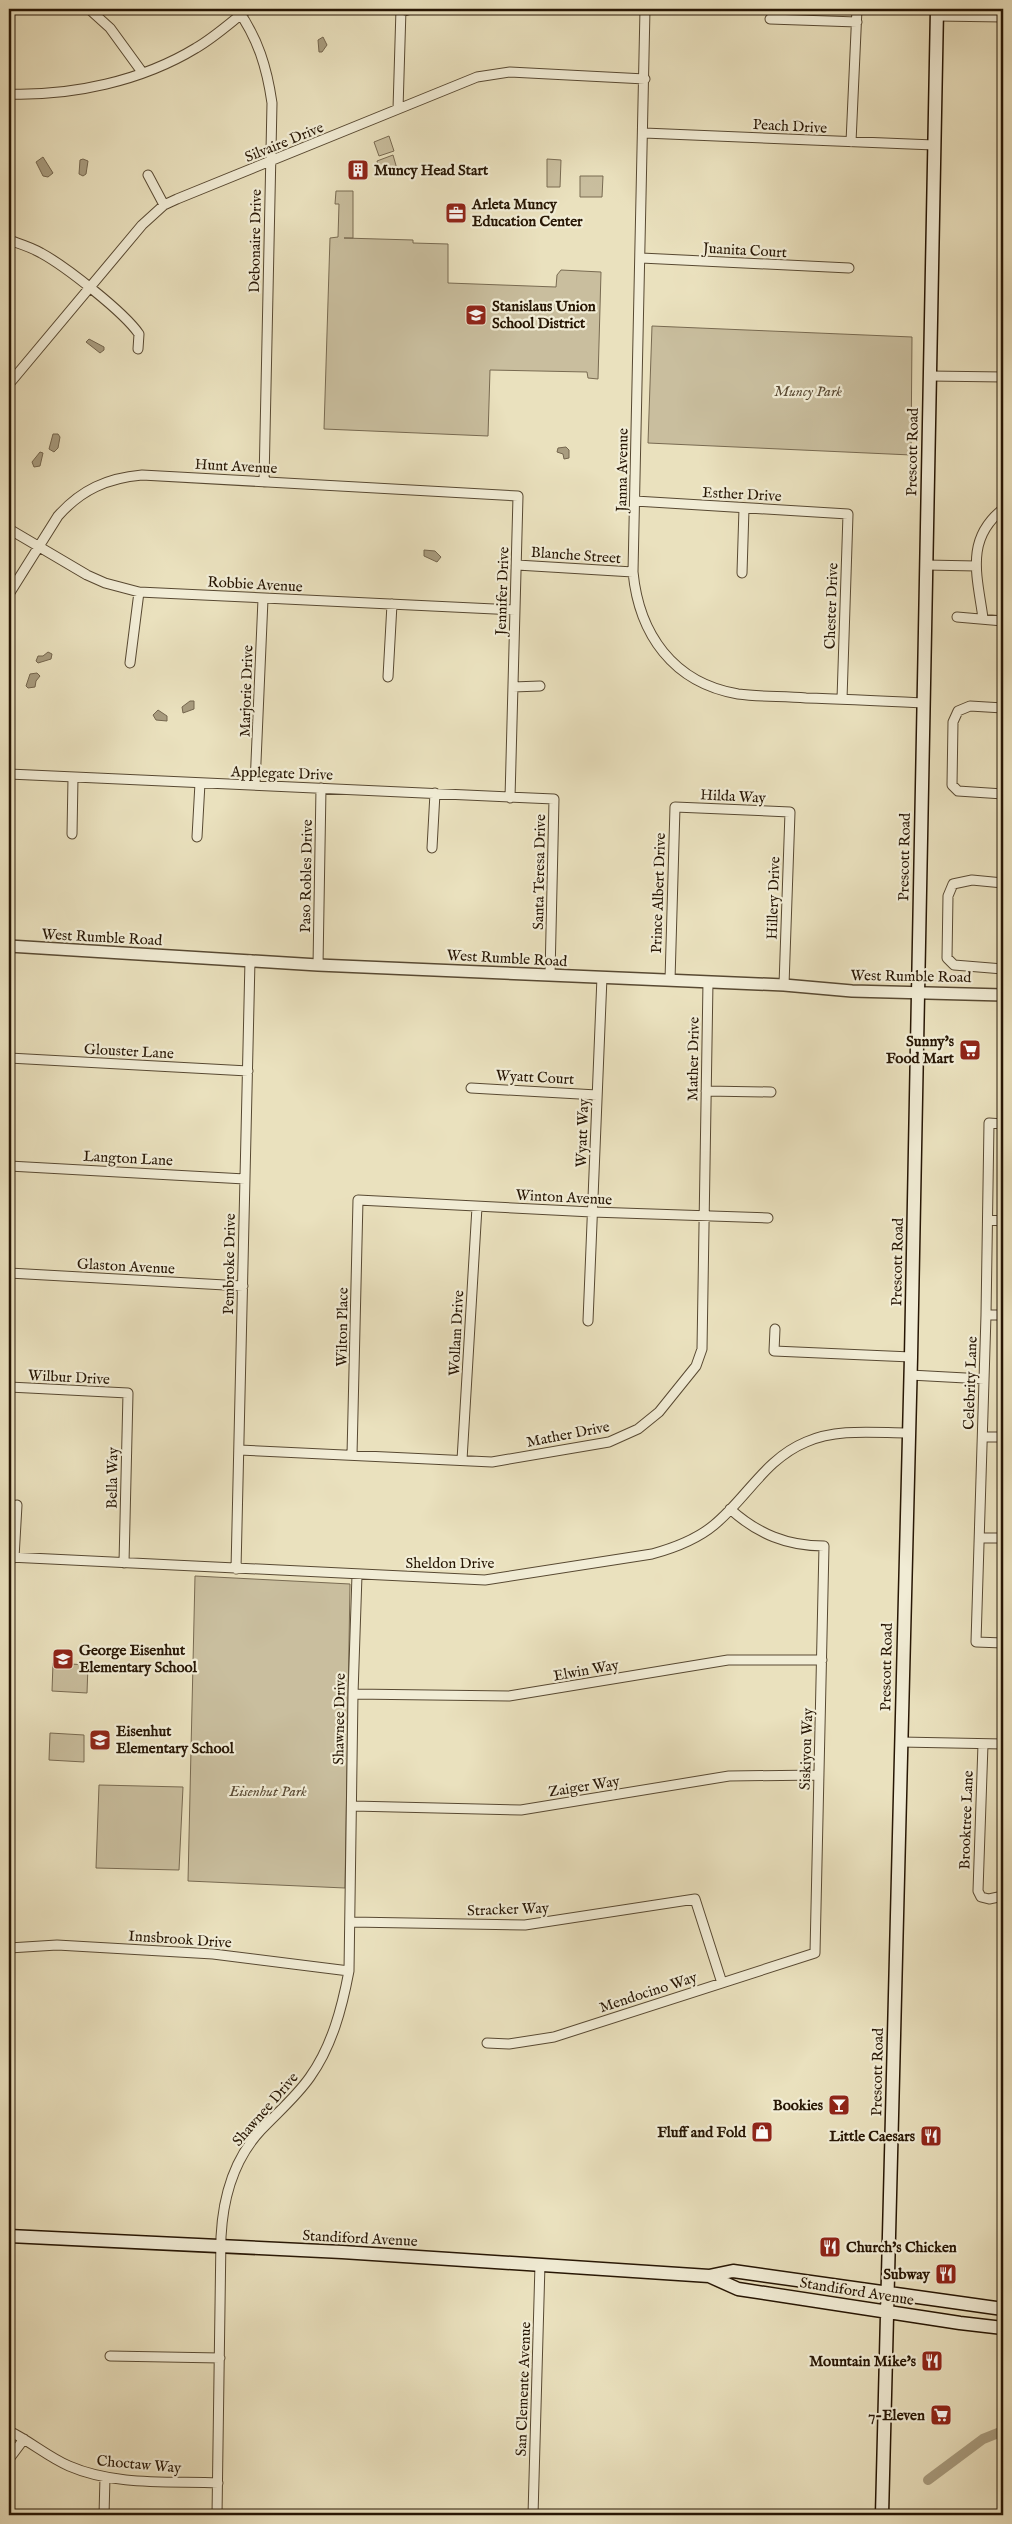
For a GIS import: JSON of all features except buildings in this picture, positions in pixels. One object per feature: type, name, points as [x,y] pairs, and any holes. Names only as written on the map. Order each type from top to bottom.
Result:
[{"type":"main road","name":"Prescott Road","points":[[882,2515],[911,1357],[937,12]]},
{"type":"main road","name":"Standiford Avenue","points":[[9,2236],[540,2264],[709,2276],[733,2271],[1003,2309]]},
{"type":"main road","name":"Standiford Avenue","points":[[709,2276],[738,2288],[1003,2328]]},
{"type":"street","points":[[89,9],[110,28],[142,72]]},
{"type":"street","points":[[398,109],[401,10],[411,9]]},
{"type":"street","name":"Janna Avenue","points":[[645,9],[644,133],[633,572],[639,609],[653,640],[675,666],[692,677],[720,690],[738,694],[924,703]]},
{"type":"street","points":[[851,142],[858,9]]},
{"type":"street","points":[[9,94],[53,92],[120,81],[166,64],[195,49],[242,11]]},
{"type":"street","name":"Debonaire Drive","points":[[242,11],[258,45],[269,81],[272,104],[264,482]]},
{"type":"street","points":[[937,12],[1003,17]]},
{"type":"street","points":[[770,19],[857,22]]},
{"type":"street","name":"Silvaire Drive","points":[[10,380],[142,225],[164,205],[398,109],[492,74],[510,72],[645,79]]},
{"type":"street","name":"Peach Drive","points":[[644,133],[934,145]]},
{"type":"street","points":[[148,175],[164,205]]},
{"type":"street","points":[[9,240],[43,254],[90,288],[134,327],[139,334],[138,349]]},
{"type":"street","name":"Juanita Court","points":[[641,258],[849,268]]},
{"type":"street","points":[[930,376],[1003,377]]},
{"type":"street","name":"Hunt Avenue","points":[[9,594],[38,547],[68,505],[91,488],[108,481],[142,476],[518,496]]},
{"type":"street","name":"Jennifer Drive","points":[[510,798],[518,496]]},
{"type":"street","name":"Esther Drive","points":[[635,502],[848,514]]},
{"type":"street","points":[[742,573],[744,508]]},
{"type":"street","points":[[983,618],[976,566],[978,543],[988,523],[1003,509]]},
{"type":"street","name":"Chester Drive","points":[[842,699],[848,514]]},
{"type":"street","name":"Robbie Avenue","points":[[9,529],[87,576],[139,592],[515,610]]},
{"type":"street","name":"Blanche Street","points":[[517,565],[633,572]]},
{"type":"street","points":[[926,565],[976,566]]},
{"type":"street","points":[[130,663],[139,592]]},
{"type":"street","name":"Marjorie Drive","points":[[255,785],[263,599]]},
{"type":"street","points":[[388,677],[392,604]]},
{"type":"street","points":[[957,617],[1003,621]]},
{"type":"street","points":[[513,687],[540,686]]},
{"type":"street","points":[[1003,708],[963,707],[952,722],[952,785],[954,789],[1003,794]]},
{"type":"street","name":"Applegate Drive","points":[[9,774],[554,799]]},
{"type":"street","points":[[72,834],[73,778]]},
{"type":"street","points":[[197,837],[200,783]]},
{"type":"street","name":"Paso Robles Drive","points":[[318,965],[321,788]]},
{"type":"street","points":[[432,848],[435,793]]},
{"type":"street","name":"Santa Teresa Drive","points":[[550,975],[554,799]]},
{"type":"street","name":"Hilda Way","points":[[675,807],[790,812]]},
{"type":"street","name":"Prince Albert Drive","points":[[670,980],[675,807]]},
{"type":"street","name":"Hillery Drive","points":[[784,985],[790,812]]},
{"type":"street","points":[[1003,883],[972,880],[953,884],[948,896],[948,961],[960,966],[1003,969]]},
{"type":"street","name":"West Rumble Road","points":[[9,946],[318,965],[784,985],[852,991],[918,991],[1003,995]]},
{"type":"street","name":"Pembroke Drive","points":[[236,1569],[250,960]]},
{"type":"street","name":"Wyatt Way","points":[[588,1321],[602,977]]},
{"type":"street","name":"Mather Drive","points":[[239,1450],[492,1462],[609,1442],[638,1429],[659,1412],[696,1366],[701,1355],[708,982]]},
{"type":"street","name":"Glouster Lane","points":[[9,1058],[248,1071]]},
{"type":"street","name":"Wyatt Court","points":[[471,1088],[597,1094]]},
{"type":"street","points":[[706,1091],[771,1092]]},
{"type":"street","name":"Celebrity Lane","points":[[1003,1124],[989,1123],[986,1315],[976,1642],[1003,1643]]},
{"type":"street","name":"Langton Lane","points":[[9,1166],[245,1179]]},
{"type":"street","name":"Winton Avenue","points":[[358,1200],[703,1217],[768,1218]]},
{"type":"street","name":"Wilton Place","points":[[352,1455],[358,1200]]},
{"type":"street","name":"Wollam Drive","points":[[462,1460],[477,1207]]},
{"type":"street","points":[[988,1220],[1003,1220]]},
{"type":"street","name":"Glaston Avenue","points":[[9,1273],[242,1286]]},
{"type":"street","points":[[986,1315],[1003,1315]]},
{"type":"street","points":[[775,1329],[774,1351],[911,1357]]},
{"type":"street","points":[[910,1375],[984,1378]]},
{"type":"street","name":"Wilbur Drive","points":[[9,1387],[128,1393]]},
{"type":"street","name":"Bella Way","points":[[124,1563],[128,1393]]},
{"type":"street","name":"Sheldon Drive","points":[[12,1557],[485,1580],[652,1554],[672,1548],[694,1539],[714,1526],[764,1470],[779,1457],[808,1441],[842,1433],[908,1434]]},
{"type":"street","points":[[982,1437],[1003,1438]]},
{"type":"street","points":[[12,1557],[17,1505]]},
{"type":"street","name":"Siskiyou Way","points":[[730,1509],[744,1521],[774,1538],[794,1544],[824,1546],[815,1953]]},
{"type":"street","points":[[980,1538],[1003,1538]]},
{"type":"street","name":"Shawnee Drive","points":[[218,2515],[222,2216],[233,2172],[250,2143],[299,2092],[324,2054],[344,1997],[349,1971],[353,1806],[353,1694],[358,1575]]},
{"type":"street","name":"Elwin Way","points":[[353,1694],[509,1696],[728,1660],[822,1660]]},
{"type":"street","points":[[901,1742],[1003,1744]]},
{"type":"street","name":"Brooktree Lane","points":[[983,1744],[977,1884],[981,1897],[988,1899],[1003,1896]]},
{"type":"street","name":"Zaiger Way","points":[[353,1806],[522,1810],[729,1776],[819,1775]]},
{"type":"street","name":"Stracker Way","points":[[351,1922],[524,1925],[695,1899],[722,1983]]},
{"type":"street","name":"Innsbrook Drive","points":[[9,1948],[57,1945],[213,1954],[349,1971]]},
{"type":"street","name":"Mendocino Way","points":[[487,2043],[517,2043],[554,2037],[815,1953]]},
{"type":"street","name":"San Clemente Avenue","points":[[533,2515],[540,2264]]},
{"type":"street","points":[[110,2356],[220,2358]]},
{"type":"street","name":"Choctaw Way","points":[[9,2431],[69,2466],[105,2477],[218,2483]]},
{"type":"street","points":[[9,2459],[24,2439]]},
{"type":"street","points":[[104,2515],[105,2477]]},
{"type":"green space","points":[[389,136],[394,151],[379,156],[374,142]]},
{"type":"green space","points":[[393,155],[397,169],[381,175],[377,161]]},
{"type":"green space","points":[[547,159],[561,160],[560,187],[547,187]]},
{"type":"green space","points":[[580,176],[603,176],[602,197],[580,197]]},
{"type":"green space","points":[[336,191],[353,191],[353,238],[344,238],[413,240],[413,243],[448,244],[448,283],[556,287],[557,275],[561,270],[601,272],[598,379],[588,378],[587,372],[490,370],[488,436],[324,429],[330,238],[338,237],[339,204],[335,204]]},
{"type":"green space","name":"Muncy Park","points":[[652,326],[912,337],[911,455],[648,443]]},
{"type":"green space","name":"Eisenhut Park","points":[[195,1576],[350,1584],[345,1888],[188,1881]]},
{"type":"green space","points":[[53,1663],[88,1665],[87,1693],[52,1691]]},
{"type":"green space","points":[[50,1733],[84,1735],[84,1762],[49,1760]]},
{"type":"green space","points":[[99,1785],[183,1787],[179,1870],[96,1868]]},
{"type":"shaded area","points":[[323,37],[327,45],[322,52],[319,52],[318,40]]},
{"type":"shaded area","points":[[43,157],[53,173],[48,177],[43,176],[36,162]]},
{"type":"shaded area","points":[[80,160],[88,161],[86,174],[83,176],[79,174]]},
{"type":"shaded area","points":[[89,339],[104,347],[104,350],[100,353],[86,342]]},
{"type":"shaded area","points":[[53,434],[58,434],[60,437],[58,448],[54,452],[49,449]]},
{"type":"shaded area","points":[[566,447],[569,450],[569,458],[564,459],[563,454],[557,452],[558,448]]},
{"type":"shaded area","points":[[40,452],[43,453],[40,466],[34,467],[32,462]]},
{"type":"shaded area","points":[[424,550],[435,551],[441,557],[437,562],[424,556]]},
{"type":"shaded area","points":[[48,652],[52,654],[51,659],[38,663],[36,661],[38,656],[43,656]]},
{"type":"shaded area","points":[[37,673],[40,676],[36,681],[35,687],[28,688],[26,686],[30,674]]},
{"type":"shaded area","points":[[190,701],[194,701],[194,709],[183,713],[182,707]]},
{"type":"shaded area","points":[[158,710],[167,716],[167,721],[156,720],[153,715]]},
{"type":"waterway","points":[[928,2480],[983,2439],[1003,2431]]},
{"type":"place","name":"Muncy Head Start","points":[[358,170]]},
{"type":"place","name":"Arleta Muncy Education Center","points":[[456,213]]},
{"type":"place","name":"Stanislaus Union School District","points":[[476,315]]},
{"type":"place","name":"Sunny's Food Mart","points":[[970,1050]]},
{"type":"place","name":"George Eisenhut Elementary School","points":[[63,1659]]},
{"type":"place","name":"Eisenhut Elementary School","points":[[100,1740]]},
{"type":"place","name":"Bookies","points":[[839,2105]]},
{"type":"place","name":"Fluff and Fold","points":[[762,2132]]},
{"type":"place","name":"Little Caesars","points":[[931,2136]]},
{"type":"place","name":"Church's Chicken","points":[[830,2247]]},
{"type":"place","name":"Subway","points":[[946,2274]]},
{"type":"place","name":"Mountain Mike's","points":[[932,2361]]},
{"type":"place","name":"7-Eleven","points":[[941,2415]]}]
